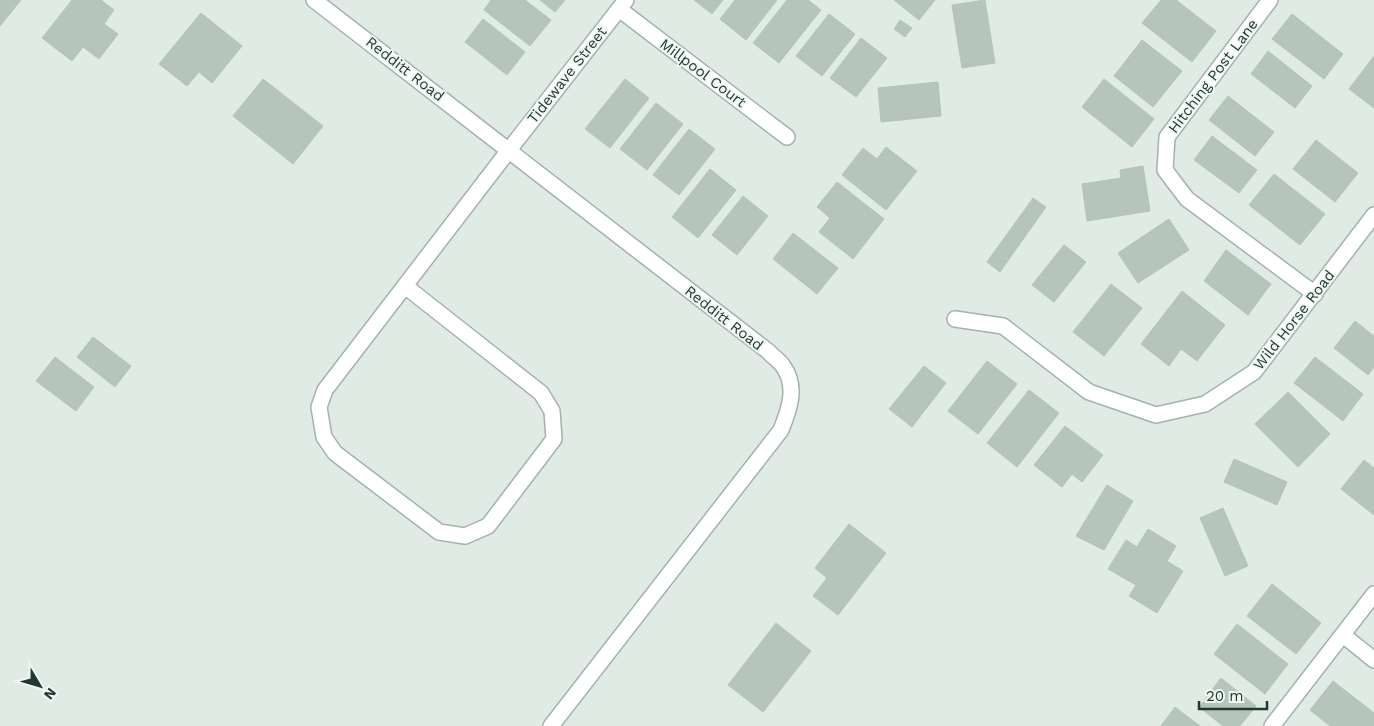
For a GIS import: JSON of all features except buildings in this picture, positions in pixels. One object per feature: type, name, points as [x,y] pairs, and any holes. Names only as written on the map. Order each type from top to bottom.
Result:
[{"type":"street","name":"Redditt Road","points":[[314,0],[769,352],[784,366],[792,387],[790,408],[781,430],[551,726]]},
{"type":"street","name":"Hitching Post Lane","points":[[1270,0],[1167,138],[1165,170],[1187,199],[1315,294]]},
{"type":"street","name":"Tidewave Street","points":[[405,286],[541,393],[552,411],[554,439],[488,526],[465,536],[439,532],[335,453],[324,437],[319,407],[326,390],[405,286],[509,150],[622,4]]},
{"type":"street","name":"Millpool Court","points":[[622,4],[787,138]]},
{"type":"street","name":"Wild Horse Road","points":[[955,318],[1003,326],[1089,392],[1156,415],[1205,404],[1254,372],[1374,215]]},
{"type":"street","points":[[1272,726],[1374,594]]},
{"type":"street","points":[[1343,635],[1374,660]]}]
